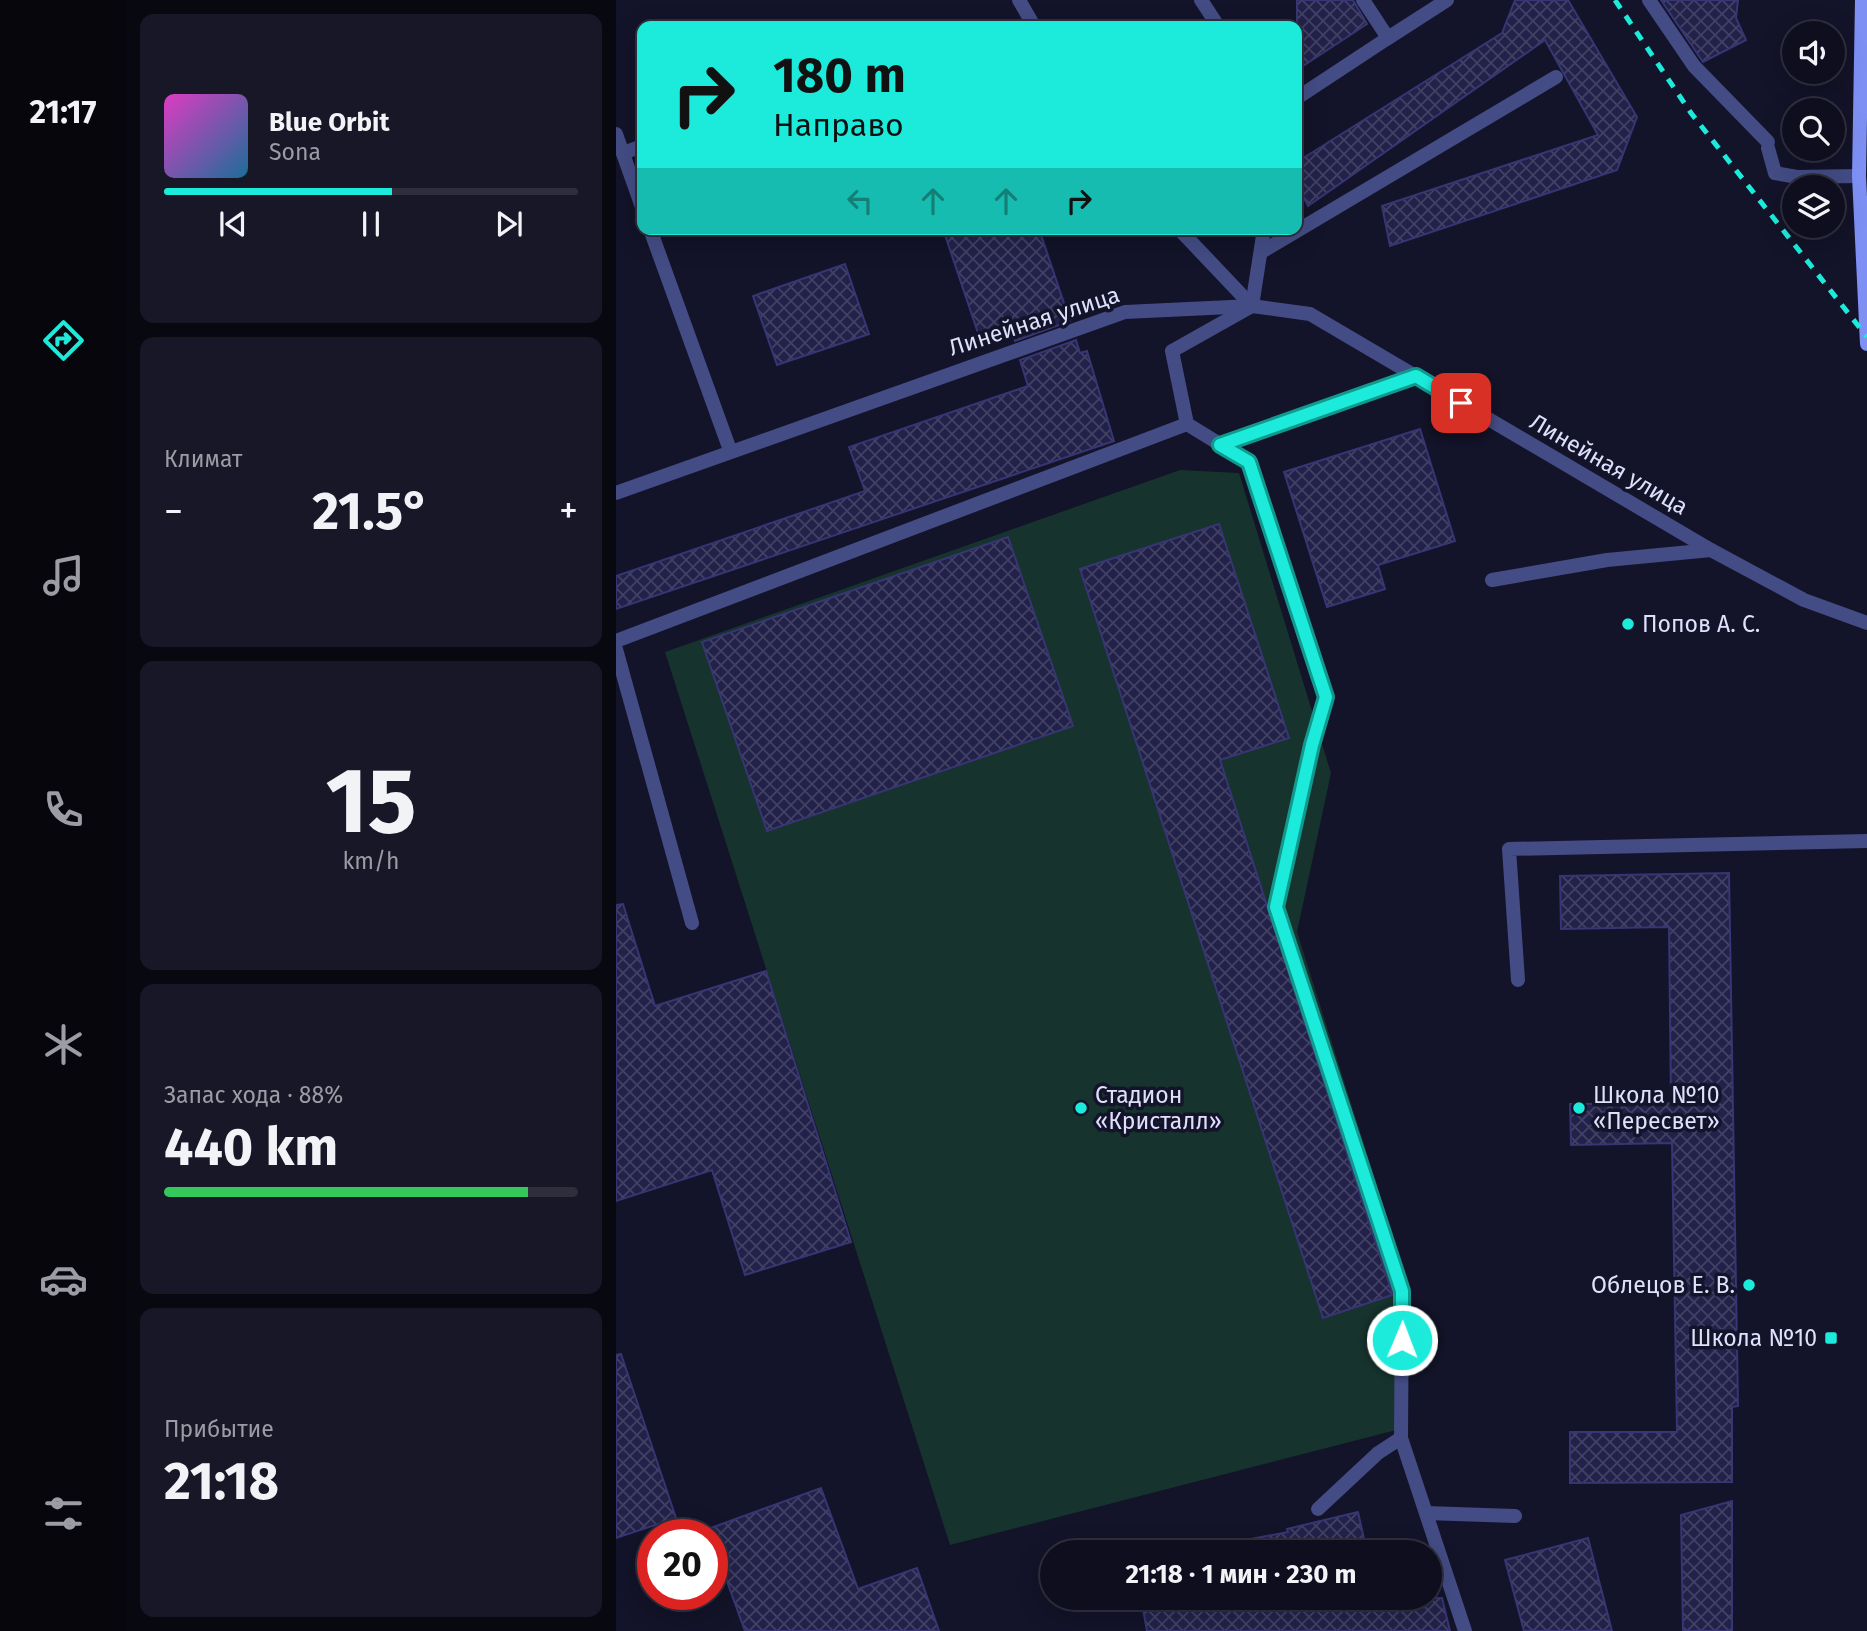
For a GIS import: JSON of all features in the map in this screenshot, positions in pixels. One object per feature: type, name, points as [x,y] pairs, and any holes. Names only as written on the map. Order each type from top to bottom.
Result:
[{"type":"street","points":[[1862,0],[1859,176],[1867,344]]},
{"type":"lane","points":[[1019,0],[1031,21]]},
{"type":"lane","points":[[1201,0],[1214,21]]},
{"type":"lane","points":[[1363,0],[1388,38]]},
{"type":"lane","points":[[1302,95],[1447,0]]},
{"type":"lane","points":[[1649,0],[1694,65],[1768,145],[1776,173],[1797,177],[1859,176]]},
{"type":"lane","points":[[1302,228],[1556,77]]},
{"type":"lane","points":[[616,134],[637,193]]},
{"type":"lane","points":[[623,153],[637,148]]},
{"type":"lane","points":[[652,235],[730,450]]},
{"type":"lane","points":[[1185,235],[1252,306]]},
{"type":"lane","points":[[1264,235],[1252,306],[1172,351],[1187,424],[1249,462],[1326,697],[1312,745],[1276,907],[1402,1291],[1401,1438],[1465,1631]]},
{"type":"lane","points":[[1263,251],[1290,235]]},
{"type":"lane","name":"Линейная улица","points":[[616,493],[730,450],[1125,312],[1252,306],[1310,314],[1711,550],[1804,600],[1867,623]]},
{"type":"lane","points":[[1220,445],[1416,376]]},
{"type":"lane","points":[[616,641],[1187,424]]},
{"type":"lane","points":[[1492,580],[1607,560],[1711,550]]},
{"type":"lane","points":[[616,649],[692,923]]},
{"type":"lane","points":[[1518,980],[1509,849],[1867,841]]},
{"type":"lane","points":[[1318,1509],[1378,1453],[1401,1438]]},
{"type":"lane","points":[[1426,1513],[1515,1516]]},
{"type":"green space","name":"Стадион «Кристалл»","points":[[1180,470],[1239,473],[1331,773],[1297,932],[1408,1284],[1408,1427],[950,1545],[665,652]]},
{"type":"building","points":[[1297,0],[1353,0],[1367,24],[1302,67],[1302,21],[1297,21]]},
{"type":"building","points":[[1515,0],[1568,0],[1637,117],[1617,170],[1390,246],[1382,206],[1598,135],[1545,40],[1308,206],[1302,194],[1302,159],[1502,33]]},
{"type":"building","points":[[1661,0],[1738,0],[1736,18],[1746,40],[1703,62]]},
{"type":"building","points":[[945,235],[1041,235],[1070,321],[1015,341],[1010,323],[978,333]]},
{"type":"building","points":[[845,264],[869,334],[777,365],[753,296]]},
{"type":"building","points":[[1076,340],[1080,353],[1087,351],[1114,441],[616,609],[616,576],[865,491],[849,447],[1028,386],[1020,360]]},
{"type":"building","points":[[1420,429],[1455,541],[1378,565],[1385,589],[1327,607],[1284,472]]},
{"type":"building","points":[[1219,524],[1289,738],[1220,760],[1392,1293],[1323,1318],[1080,569]]},
{"type":"building","points":[[1008,537],[1073,726],[767,831],[702,642]]},
{"type":"building","points":[[1729,873],[1738,1406],[1732,1407],[1732,1482],[1570,1483],[1570,1432],[1677,1432],[1672,1143],[1571,1145],[1570,1104],[1671,1103],[1669,927],[1561,929],[1560,876]]},
{"type":"building","points":[[623,904],[655,1006],[766,971],[851,1242],[745,1275],[712,1170],[616,1201],[616,905]]},
{"type":"building","points":[[621,1354],[676,1518],[637,1519],[637,1531],[616,1538],[616,1355]]},
{"type":"building","points":[[821,1488],[858,1589],[917,1568],[939,1631],[745,1631],[728,1584],[728,1522]]},
{"type":"building","points":[[1732,1501],[1732,1631],[1683,1631],[1681,1515]]},
{"type":"building","points":[[1358,1512],[1364,1540],[1246,1540],[1288,1532],[1287,1529]]},
{"type":"building","points":[[1588,1538],[1612,1631],[1524,1631],[1505,1560]]},
{"type":"building","points":[[1442,1598],[1450,1631],[1147,1631],[1143,1610],[1442,1610]]},
{"type":"railway","points":[[1615,0],[1691,113],[1867,337]]},
{"type":"place","name":"Попов А. С.","points":[[1628,624]]},
{"type":"place","name":"Стадион «Кристалл»","points":[[1081,1108]]},
{"type":"place","name":"Школа №10 «Пересвет»","points":[[1579,1108]]},
{"type":"place","name":"Облецов Е. В.","points":[[1749,1285]]},
{"type":"place","name":"Школа №10","points":[[1831,1338]]},
{"type":"route","points":[[1402,1340],[1402,1291],[1276,907],[1312,745],[1326,697],[1249,462],[1220,445],[1416,376],[1461,403]]}]
